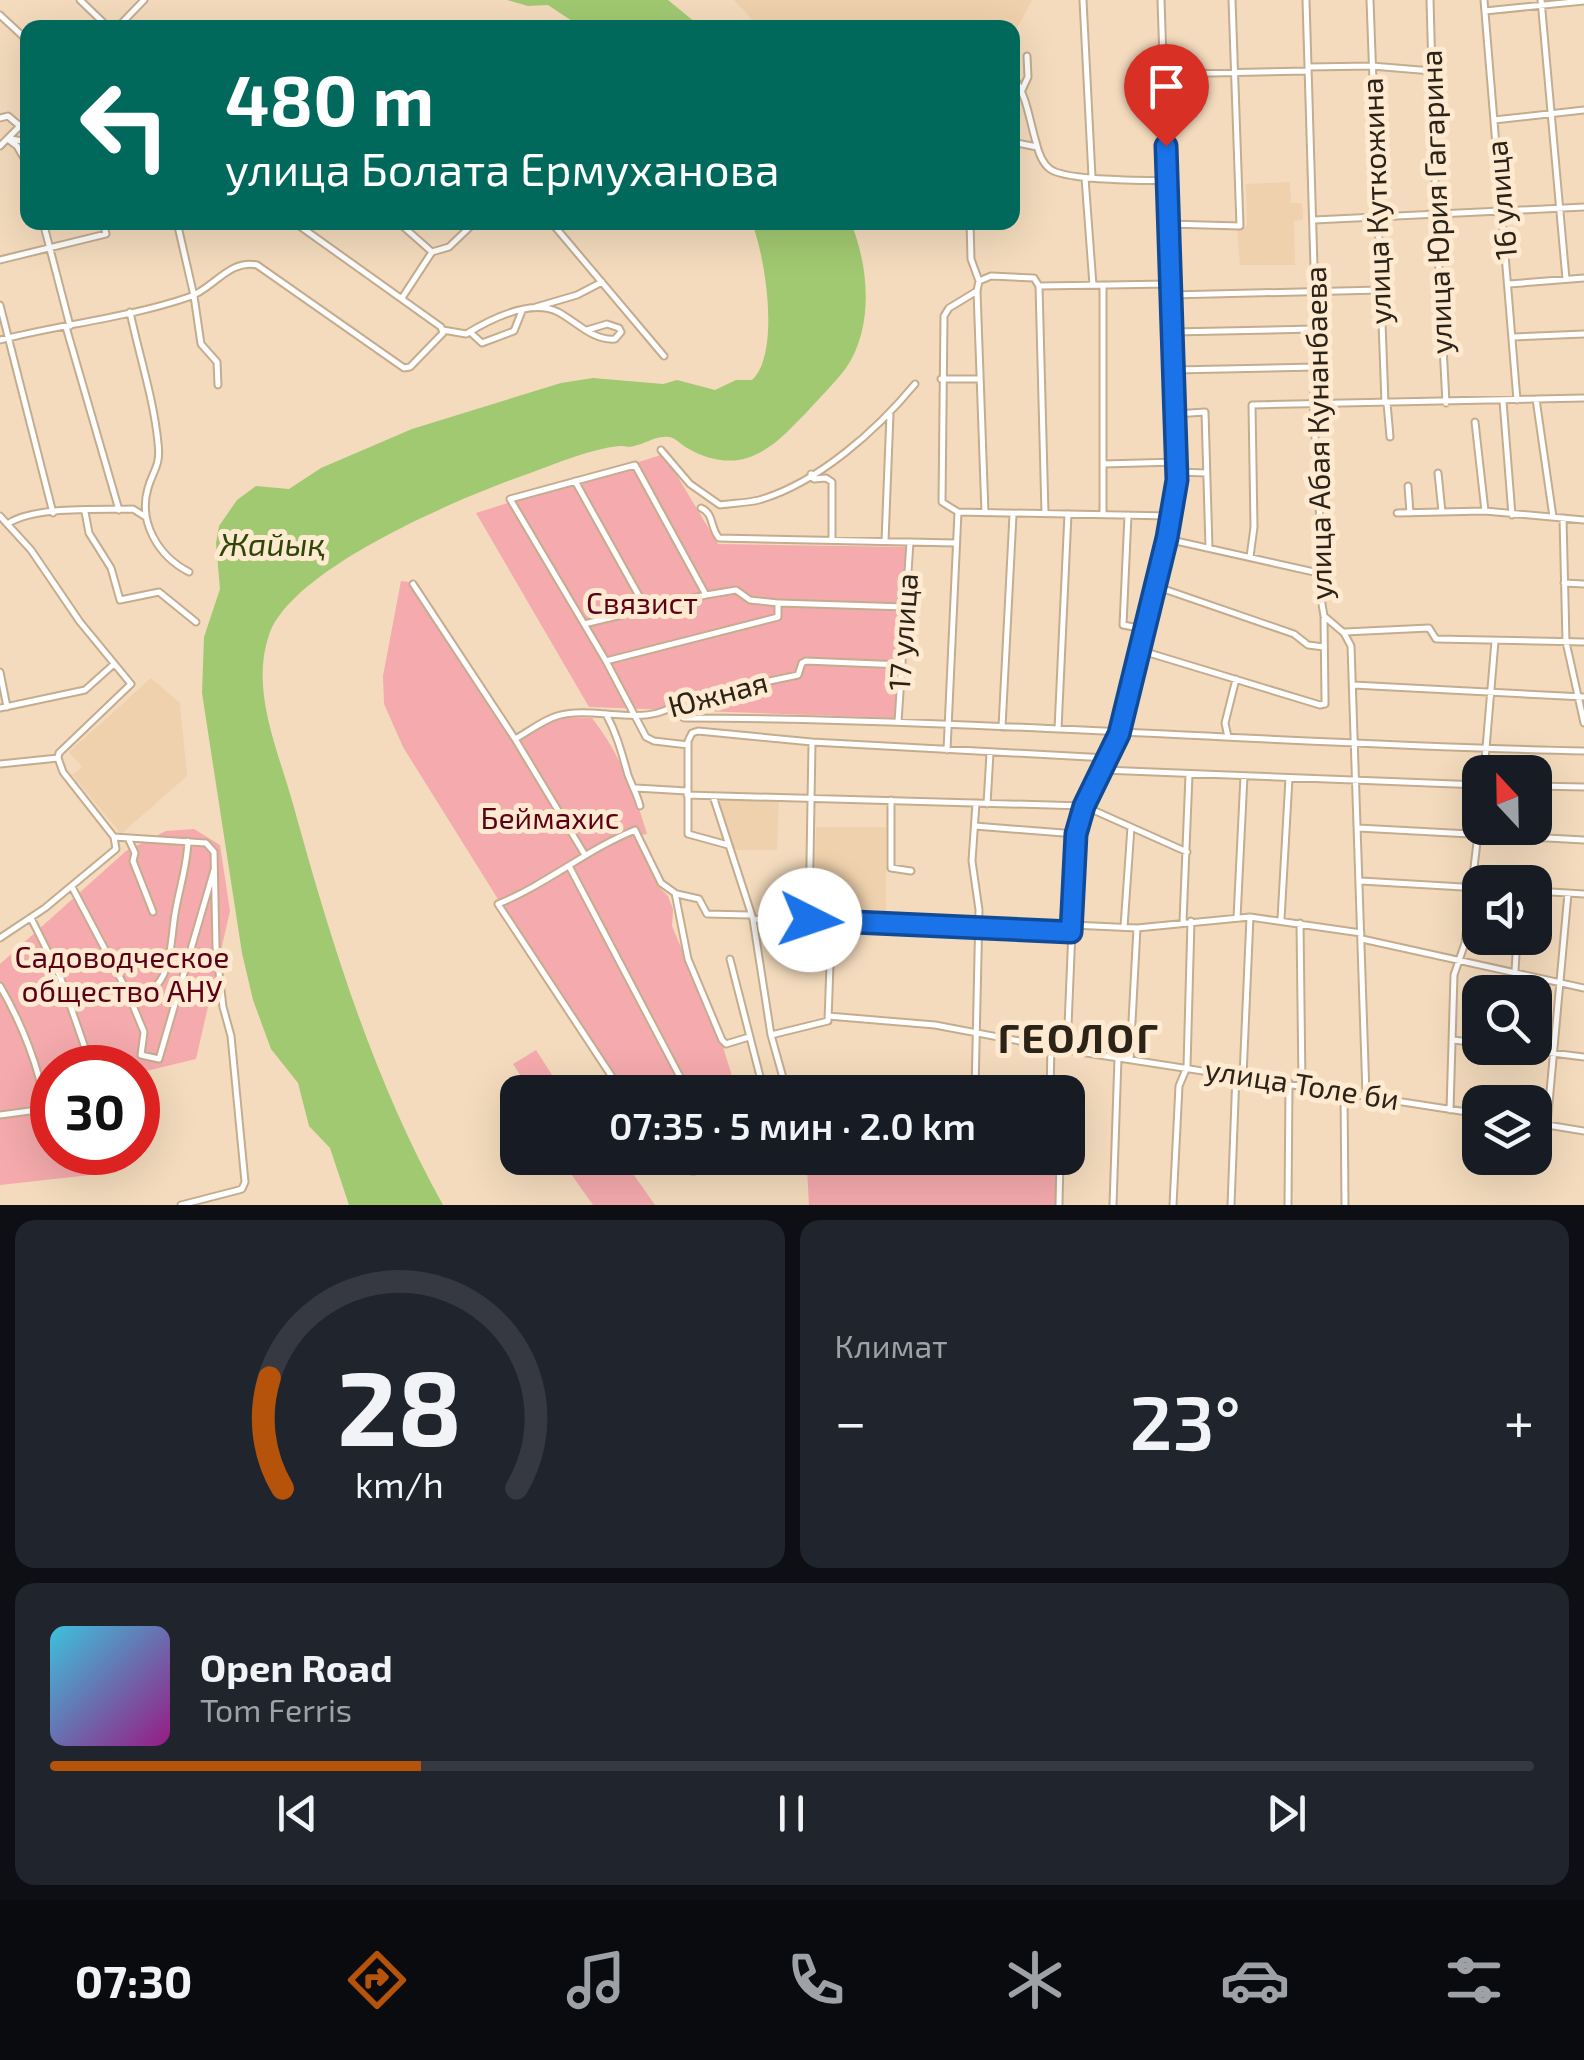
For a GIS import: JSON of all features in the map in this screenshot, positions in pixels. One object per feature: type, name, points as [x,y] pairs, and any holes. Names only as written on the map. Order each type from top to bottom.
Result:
[{"type":"street","points":[[80,0],[101,20]]},
{"type":"street","points":[[125,20],[144,0]]},
{"type":"street","points":[[1082,0],[1092,285]]},
{"type":"street","points":[[1067,1050],[1076,834],[1084,806],[1120,731],[1167,538],[1177,472],[1161,0]]},
{"type":"street","points":[[1169,224],[1240,226],[1232,0]]},
{"type":"street","name":"улица Абая Кунанбаева","points":[[1306,0],[1316,329],[1313,402],[1321,598],[1324,616],[1344,632],[1351,646],[1366,1094]]},
{"type":"street","name":"улица Куткожина","points":[[1370,0],[1376,217],[1390,437]]},
{"type":"street","name":"улица Юрия Гагарина","points":[[1430,0],[1446,403]]},
{"type":"street","name":"16 улица","points":[[1484,0],[1517,400]]},
{"type":"street","points":[[1485,11],[1584,1]]},
{"type":"street","points":[[1541,3],[1566,279]]},
{"type":"street","points":[[0,14],[20,33]]},
{"type":"street","points":[[1022,90],[1028,77],[1027,56]]},
{"type":"street","points":[[1164,74],[1372,66],[1432,72]]},
{"type":"street","points":[[1020,87],[1037,147],[1046,166],[1056,173],[1168,181]]},
{"type":"street","points":[[0,108],[19,126],[0,146]]},
{"type":"street","points":[[1494,120],[1584,110]]},
{"type":"street","points":[[0,118],[8,116]]},
{"type":"street","points":[[8,139],[20,141]]},
{"type":"street","points":[[8,139],[20,151]]},
{"type":"street","points":[[1020,144],[1037,147]]},
{"type":"street","points":[[1314,220],[1584,206]]},
{"type":"street","points":[[45,230],[119,510]]},
{"type":"street","points":[[0,260],[106,234],[105,230]]},
{"type":"street","points":[[179,230],[201,344],[217,362],[218,385]]},
{"type":"street","points":[[305,230],[442,328],[460,335],[487,322],[577,295],[602,282]]},
{"type":"street","points":[[407,230],[432,252]]},
{"type":"street","points":[[402,298],[432,252],[449,247],[467,230]]},
{"type":"street","points":[[559,230],[664,356]]},
{"type":"street","points":[[970,230],[971,259],[978,281],[985,514]]},
{"type":"street","points":[[0,340],[194,296],[246,262],[257,264],[407,369],[442,328]]},
{"type":"street","points":[[978,281],[991,276],[1034,278],[1039,286],[1045,514]]},
{"type":"street","points":[[1509,284],[1584,278]]},
{"type":"street","points":[[1039,286],[1171,284]]},
{"type":"street","points":[[1103,286],[1103,514]]},
{"type":"street","points":[[1171,296],[1380,290]]},
{"type":"street","points":[[977,291],[949,308],[944,316],[942,502],[958,512],[985,514],[1171,516]]},
{"type":"street","points":[[0,306],[53,513]]},
{"type":"street","points":[[533,308],[554,310],[588,330],[612,340],[621,332],[607,324],[588,330]]},
{"type":"street","points":[[470,332],[482,343],[489,342],[514,330],[522,311]]},
{"type":"street","points":[[130,312],[158,445],[157,472],[148,485],[144,516],[158,547],[172,563],[188,572]]},
{"type":"street","points":[[1172,332],[1316,329]]},
{"type":"street","points":[[1513,337],[1584,334]]},
{"type":"street","points":[[1174,370],[1316,366]]},
{"type":"street","points":[[942,379],[980,379]]},
{"type":"street","points":[[662,450],[690,484],[720,505],[760,500],[842,456],[890,414],[915,384]]},
{"type":"street","points":[[1250,558],[1254,527],[1252,405],[1584,398]]},
{"type":"street","points":[[1536,399],[1554,518]]},
{"type":"street","points":[[1503,401],[1512,515]]},
{"type":"street","points":[[1175,414],[1205,412],[1209,548]]},
{"type":"street","points":[[885,542],[890,414]]},
{"type":"street","points":[[1475,422],[1485,511]]},
{"type":"street","points":[[1103,464],[1177,462]]},
{"type":"street","points":[[688,742],[650,740],[510,499],[634,465],[706,596]]},
{"type":"street","points":[[1177,472],[1207,473]]},
{"type":"street","points":[[811,474],[814,479],[832,482],[832,540]]},
{"type":"street","points":[[1438,474],[1442,512]]},
{"type":"street","points":[[575,481],[643,609]]},
{"type":"street","points":[[1408,486],[1410,513]]},
{"type":"street","points":[[701,508],[711,516],[718,538],[956,543]]},
{"type":"street","points":[[9,524],[27,514],[133,510],[144,516]]},
{"type":"street","points":[[1397,513],[1485,511],[1584,520]]},
{"type":"street","points":[[85,512],[89,533],[111,568],[120,600],[159,592],[196,622]]},
{"type":"street","points":[[946,750],[958,512]]},
{"type":"street","points":[[1058,729],[1068,514]]},
{"type":"street","points":[[1002,727],[1013,515]]},
{"type":"street","points":[[1128,515],[1123,625],[1144,630]]},
{"type":"street","points":[[0,516],[130,680],[130,688],[58,758],[63,772],[114,837],[116,849],[72,887],[0,938]]},
{"type":"street","points":[[1564,518],[1566,642],[1584,722]]},
{"type":"street","points":[[1167,538],[1323,574]]},
{"type":"street","name":"17 улица","points":[[898,722],[910,542]]},
{"type":"street","points":[[1564,582],[1584,584]]},
{"type":"street","points":[[413,584],[585,854]]},
{"type":"street","points":[[1155,586],[1294,634],[1308,645],[1324,647]]},
{"type":"street","points":[[584,624],[736,590],[750,600],[778,603],[906,607]]},
{"type":"street","points":[[606,660],[778,617],[778,603]]},
{"type":"street","points":[[1139,650],[1324,704],[1324,616]]},
{"type":"street","points":[[1344,632],[1429,628],[1436,639],[1584,642]]},
{"type":"street","points":[[1351,646],[1359,631]]},
{"type":"street","points":[[1485,755],[1495,640]]},
{"type":"street","name":"Южная","points":[[515,739],[558,715],[634,715],[670,710],[680,700],[801,673],[802,662],[806,661],[902,664]]},
{"type":"street","points":[[0,672],[4,707],[85,690],[114,664]]},
{"type":"street","points":[[1228,738],[1225,723],[1236,679]]},
{"type":"street","points":[[1353,685],[1581,696]]},
{"type":"street","points":[[670,710],[684,718],[898,722],[1584,751]]},
{"type":"street","points":[[606,714],[628,763],[627,772],[640,806]]},
{"type":"street","points":[[728,845],[688,834],[688,742],[692,733],[698,731],[812,742],[1107,758]]},
{"type":"street","points":[[810,920],[812,742]]},
{"type":"street","points":[[986,804],[990,753]]},
{"type":"street","points":[[0,764],[58,758]]},
{"type":"street","points":[[1102,770],[1462,783]]},
{"type":"street","points":[[1173,1205],[1179,1086],[1187,1067],[1189,774]]},
{"type":"street","points":[[1237,918],[1244,776]]},
{"type":"street","points":[[1281,920],[1288,778]]},
{"type":"street","points":[[1552,787],[1584,788]]},
{"type":"street","points":[[636,788],[809,798],[1084,806],[1187,852]]},
{"type":"street","points":[[712,794],[751,917],[771,1035],[782,1075]]},
{"type":"street","points":[[891,800],[890,866],[893,870],[911,871]]},
{"type":"street","points":[[976,804],[972,861],[979,928],[976,1075]]},
{"type":"street","points":[[975,826],[1076,834]]},
{"type":"street","points":[[1124,927],[1132,827]]},
{"type":"street","points":[[1358,828],[1462,833]]},
{"type":"street","points":[[611,1075],[498,904],[542,884],[603,843],[635,830],[661,883],[676,893],[699,899],[707,914],[979,928],[1137,928],[1250,917],[1362,936],[1584,988]]},
{"type":"street","points":[[114,837],[206,843],[214,852],[216,947],[223,1007],[231,1036],[245,1182],[235,1192],[181,1205]]},
{"type":"street","points":[[1552,838],[1584,840]]},
{"type":"street","points":[[129,839],[152,912]]},
{"type":"street","points":[[157,985],[163,977],[173,937],[187,867],[188,841]]},
{"type":"street","points":[[72,887],[128,991],[144,1032],[142,1055],[159,1059],[216,863]]},
{"type":"street","points":[[569,866],[679,1075]]},
{"type":"street","points":[[1361,881],[1462,887]]},
{"type":"street","points":[[1552,892],[1584,894]]},
{"type":"street","points":[[676,893],[688,958],[722,1040],[726,1044],[749,1037]]},
{"type":"street","points":[[1551,1085],[1568,893]]},
{"type":"street","points":[[1231,1205],[1250,917]]},
{"type":"street","points":[[31,918],[60,976],[84,1045]]},
{"type":"street","points":[[1300,923],[1302,1085]]},
{"type":"street","points":[[1130,1059],[1137,928]]},
{"type":"street","points":[[1450,1110],[1454,975],[1462,950]]},
{"type":"street","points":[[1515,971],[1516,955]]},
{"type":"street","points":[[730,960],[759,1075]]},
{"type":"street","points":[[771,1035],[828,1021],[830,964]]},
{"type":"street","points":[[0,986],[30,1055]]},
{"type":"street","name":"улица Толе би","points":[[828,1016],[935,1025],[1067,1050],[1462,1112]]},
{"type":"street","points":[[1452,1040],[1462,1041]]},
{"type":"street","points":[[1050,1075],[1051,1046]]},
{"type":"street","points":[[1554,1053],[1584,1057]]},
{"type":"street","points":[[1113,1205],[1118,1057]]},
{"type":"street","points":[[1288,1205],[1290,1083]]},
{"type":"street","points":[[1344,1092],[1345,1205]]},
{"type":"street","points":[[0,1115],[30,1111]]},
{"type":"street","points":[[1552,1126],[1584,1131]]},
{"type":"street","points":[[1059,1175],[1059,1205]]},
{"type":"shaded area","points":[[734,0],[1032,0],[1020,23],[753,20]]},
{"type":"shaded area","points":[[1290,182],[1291,203],[1302,203],[1303,219],[1294,221],[1295,265],[1240,265],[1237,228],[1247,227],[1246,184]]},
{"type":"shaded area","points":[[151,678],[180,703],[187,776],[121,834],[72,775],[82,767],[69,752]]},
{"type":"shaded area","points":[[718,798],[779,799],[777,850],[734,850]]},
{"type":"shaded area","points":[[816,827],[886,827],[886,917],[820,916],[814,906]]},
{"type":"green space","name":"Связист","points":[[664,454],[718,544],[906,547],[895,718],[589,707],[476,513]]},
{"type":"green space","name":"Беймахис","points":[[401,581],[416,583],[516,733],[550,717],[592,718],[618,759],[637,803],[647,834],[636,836],[658,886],[668,896],[673,909],[672,926],[732,1075],[615,1075],[403,747],[384,704],[383,676]]},
{"type":"green space","name":"Садоводческое общество АНУ","points":[[194,829],[220,845],[230,911],[196,1059],[160,1068],[160,1045],[30,1045],[30,1175],[90,1175],[0,1185],[0,964],[126,851],[166,831]]},
{"type":"green space","points":[[536,1050],[552,1075],[520,1075],[513,1064]]},
{"type":"green space","points":[[572,1175],[634,1175],[655,1205],[593,1205]]},
{"type":"green space","points":[[807,1175],[1057,1175],[1057,1205],[809,1205]]},
{"type":"water","points":[[507,0],[668,0],[692,20],[570,20],[548,5],[528,6]]},
{"type":"water","name":"Жайық","points":[[754,230],[853,230],[865,277],[865,316],[855,352],[837,380],[779,439],[756,455],[732,461],[696,453],[671,437],[659,438],[586,453],[503,483],[426,516],[345,560],[284,609],[269,635],[263,677],[268,720],[323,907],[356,1009],[395,1109],[443,1205],[349,1205],[330,1148],[309,1126],[298,1083],[271,1049],[253,1000],[242,953],[202,693],[204,637],[220,589],[216,543],[219,526],[237,500],[256,486],[289,489],[321,468],[412,429],[561,383],[593,378],[663,384],[677,380],[715,390],[736,380],[752,380],[761,367],[768,327],[762,258]]},
{"type":"district","name":"ГЕОЛОГ","points":[[1079,1039]]},
{"type":"route","points":[[810,920],[1071,932],[1076,834],[1084,806],[1119,734],[1167,538],[1177,480],[1166,146]]}]
